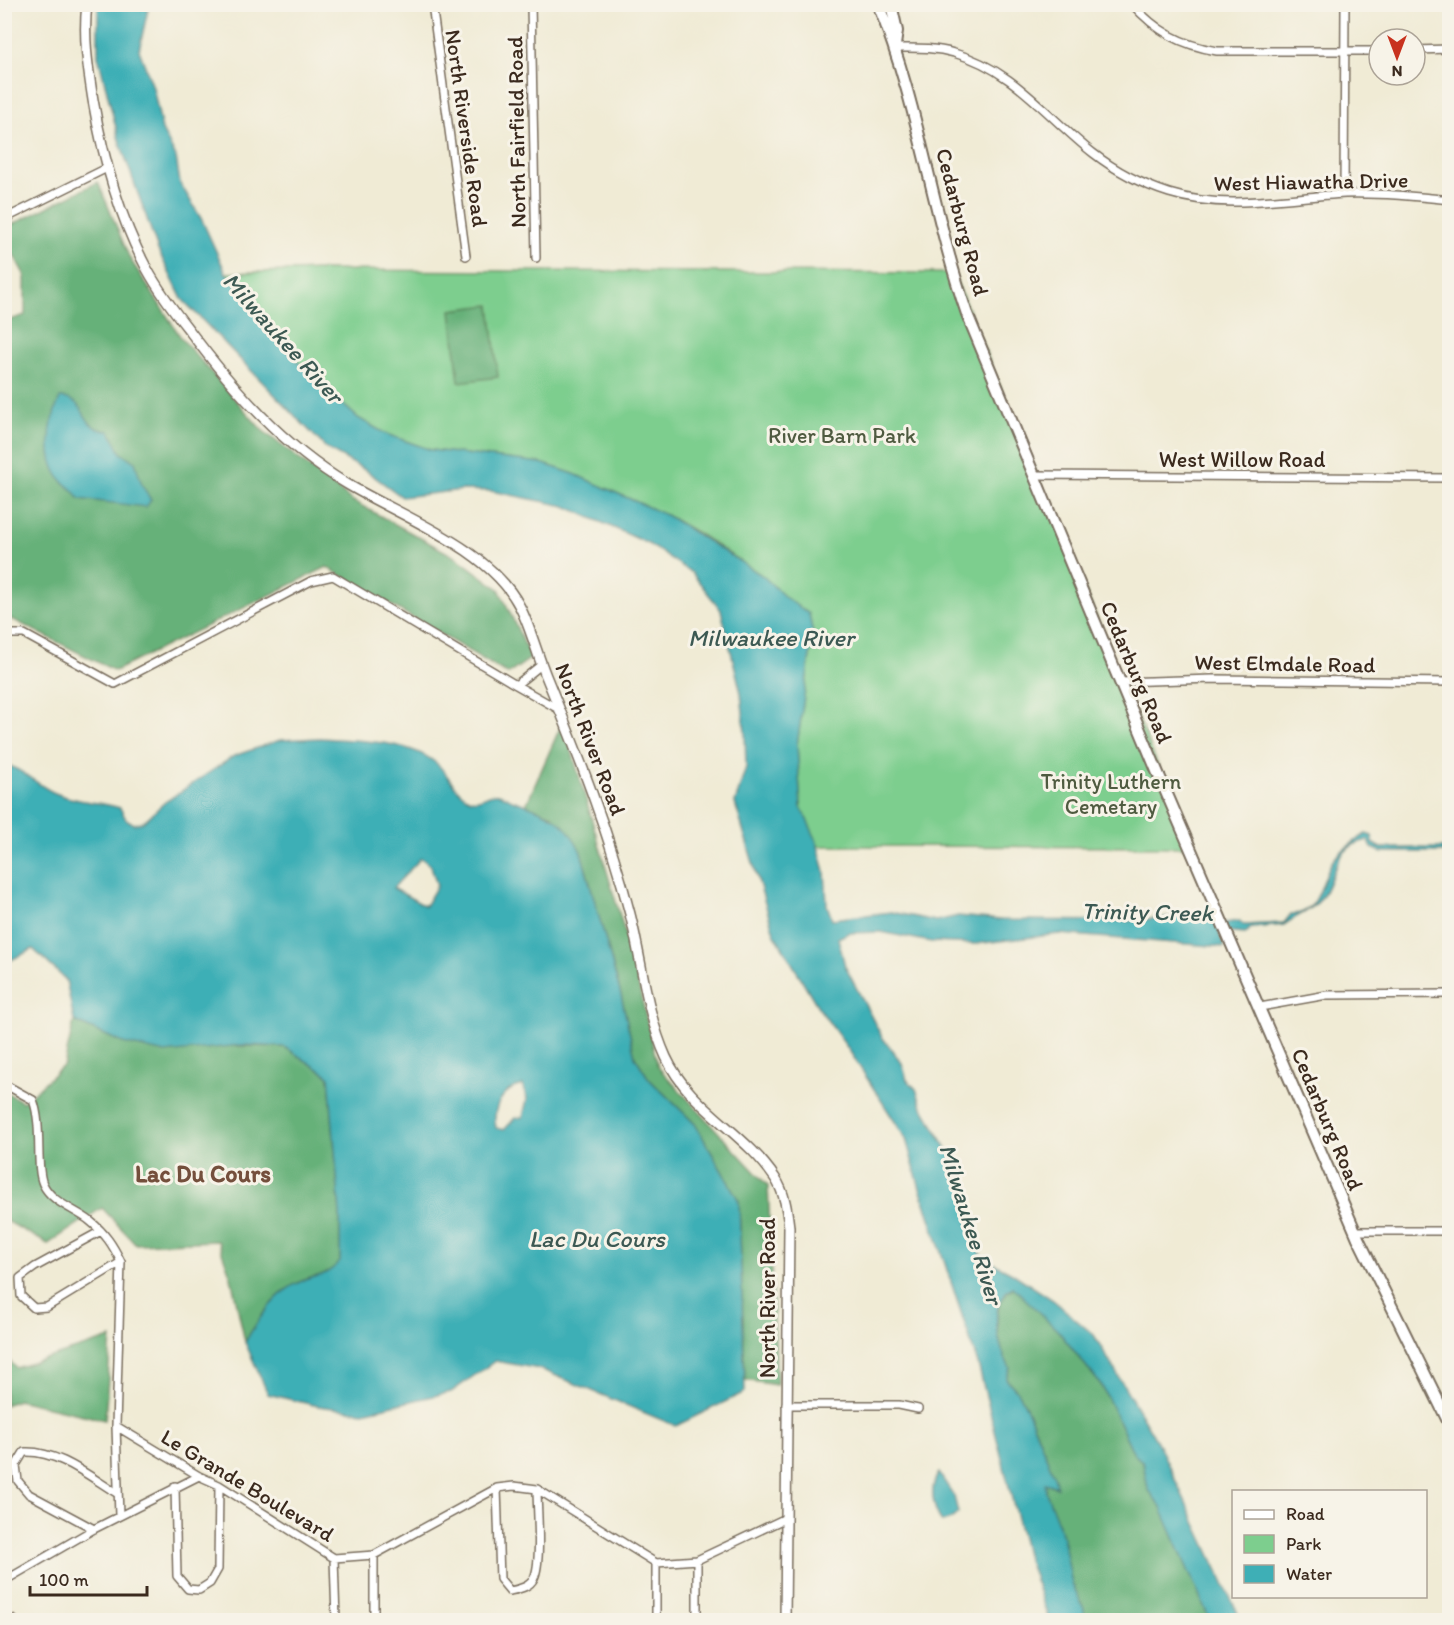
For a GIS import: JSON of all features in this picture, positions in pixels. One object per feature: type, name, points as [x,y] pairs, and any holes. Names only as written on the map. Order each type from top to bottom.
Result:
[{"type":"main road","name":"Cedarburg Road","points":[[878,4],[911,96],[953,273],[967,314],[1120,682],[1355,1231],[1449,1425]]},
{"type":"main road","name":"Cedarburg Road","points":[[891,4],[897,31],[895,48]]},
{"type":"street","name":"North River Road","points":[[87,4],[87,56],[99,136],[107,168],[146,267],[162,295],[223,375],[286,440],[345,483],[468,553],[499,576],[520,606],[541,665],[585,772],[615,863],[632,921],[656,1026],[668,1062],[689,1091],[762,1161],[776,1179],[786,1203],[789,1227],[785,1620]]},
{"type":"street","name":"North Riverside Road","points":[[432,4],[466,256]]},
{"type":"street","name":"North Fairfield Road","points":[[531,4],[536,258]]},
{"type":"street","points":[[1132,4],[1151,25],[1173,39],[1195,47],[1217,51],[1367,51]]},
{"type":"street","points":[[1344,194],[1345,4]]},
{"type":"street","name":"West Hiawatha Drive","points":[[895,48],[924,47],[954,53],[984,65],[1019,86],[1093,153],[1136,182],[1195,201],[1223,202],[1387,193],[1449,200]]},
{"type":"street","points":[[1427,50],[1449,49]]},
{"type":"street","points":[[4,219],[107,168]]},
{"type":"street","name":"West Willow Road","points":[[1034,476],[1449,478]]},
{"type":"street","points":[[4,634],[24,634],[115,684],[311,581],[333,576],[560,710]]},
{"type":"street","points":[[516,685],[541,665]]},
{"type":"street","name":"West Elmdale Road","points":[[1120,682],[1213,679],[1449,682]]},
{"type":"street","points":[[1260,1007],[1327,994],[1449,994]]},
{"type":"street","points":[[4,1084],[33,1100],[39,1120],[42,1182],[47,1191],[111,1240],[121,1262],[116,1426],[119,1516]]},
{"type":"street","points":[[1355,1231],[1449,1231]]},
{"type":"street","points":[[101,1232],[35,1267],[20,1278],[21,1296],[34,1308],[47,1306],[121,1262]]},
{"type":"street","points":[[786,1405],[899,1405],[918,1409]]},
{"type":"street","name":"Le Grande Boulevard","points":[[116,1426],[199,1476],[219,1485],[334,1558],[374,1555],[496,1488],[514,1486],[537,1489],[656,1563]]},
{"type":"street","points":[[94,1529],[29,1494],[18,1481],[15,1464],[24,1452],[38,1452],[55,1457],[118,1494]]},
{"type":"street","points":[[4,1581],[94,1529],[175,1486],[199,1476]]},
{"type":"street","points":[[175,1486],[177,1576],[188,1588],[200,1590],[210,1583],[218,1569],[219,1485]]},
{"type":"street","points":[[496,1488],[500,1579],[510,1591],[524,1588],[534,1579],[537,1563],[537,1489]]},
{"type":"street","points":[[656,1620],[656,1563],[697,1560],[786,1518]]},
{"type":"street","points":[[374,1555],[374,1620]]},
{"type":"street","points":[[334,1558],[336,1620]]},
{"type":"street","points":[[697,1560],[697,1620]]},
{"type":"street","points":[[4,1615],[14,1620]]},
{"type":"green space","points":[[98,182],[130,259],[182,339],[262,430],[353,501],[457,558],[499,589],[531,658],[508,674],[327,567],[115,671],[12,619],[5,623],[4,322],[25,315],[25,276],[5,239],[5,228]]},
{"type":"green space","name":"River Barn Park","points":[[320,270],[953,273],[1192,847],[818,846],[801,807],[797,745],[813,635],[809,614],[786,598],[763,576],[696,532],[668,516],[574,474],[541,463],[431,450],[386,434],[358,418],[294,358],[226,273]]},
{"type":"green space","points":[[490,305],[498,377],[459,382],[451,310]]},
{"type":"green space","points":[[563,721],[630,950],[658,1067],[768,1186],[777,1385],[745,1380],[739,1201],[695,1124],[649,1079],[635,1057],[621,995],[581,852],[552,815],[526,805]]},
{"type":"green space","points":[[74,1021],[123,1043],[285,1047],[329,1076],[340,1214],[340,1263],[326,1273],[302,1281],[284,1292],[262,1316],[245,1342],[231,1277],[218,1241],[136,1244],[102,1208],[48,1244],[5,1220],[4,1091],[23,1102],[64,1065]]},
{"type":"green space","points":[[1014,1287],[1059,1332],[1102,1386],[1134,1454],[1143,1462],[1148,1489],[1160,1505],[1210,1620],[1084,1620],[1084,1609],[1072,1583],[1046,1492],[1045,1482],[1053,1486],[1046,1455],[1019,1393],[1006,1379],[1010,1368],[1002,1349],[997,1325],[1000,1303]]},
{"type":"green space","points":[[111,1338],[105,1420],[18,1400],[5,1405],[5,1356],[16,1368]]},
{"type":"water","name":"Milwaukee River","points":[[98,5],[149,5],[139,50],[153,87],[162,130],[176,157],[180,183],[202,220],[226,273],[294,358],[358,418],[386,434],[431,450],[541,463],[574,474],[668,516],[763,576],[786,598],[809,614],[813,635],[797,745],[801,807],[816,839],[825,871],[827,905],[832,919],[891,912],[936,921],[958,916],[1001,920],[1128,921],[1212,913],[1216,924],[1240,921],[1244,925],[1284,923],[1291,914],[1301,913],[1309,908],[1315,901],[1335,858],[1366,834],[1372,836],[1373,843],[1381,848],[1449,848],[1449,852],[1382,852],[1372,848],[1368,840],[1356,844],[1340,857],[1324,894],[1314,906],[1284,925],[1251,928],[1246,933],[1219,931],[1224,947],[1059,934],[975,944],[931,942],[881,932],[849,933],[838,938],[845,966],[882,1037],[902,1063],[907,1080],[916,1089],[922,1106],[963,1176],[969,1200],[968,1226],[983,1258],[1012,1273],[1053,1300],[1094,1335],[1159,1445],[1241,1620],[1210,1620],[1160,1506],[1148,1489],[1143,1462],[1134,1454],[1102,1386],[1059,1332],[1013,1287],[999,1303],[997,1314],[999,1338],[1010,1368],[1006,1379],[1019,1393],[1027,1409],[1054,1476],[1057,1487],[1045,1483],[1046,1492],[1062,1533],[1072,1583],[1084,1609],[1084,1620],[1049,1620],[1026,1554],[978,1364],[906,1139],[847,1047],[818,1007],[774,933],[735,803],[746,767],[745,733],[741,693],[721,610],[692,573],[647,543],[565,506],[491,491],[463,490],[402,497],[365,470],[327,449],[182,299],[158,250],[119,140],[98,56]]},
{"type":"water","points":[[60,398],[76,403],[93,426],[100,430],[110,431],[121,453],[135,462],[142,485],[151,500],[146,507],[79,499],[74,491],[64,483],[57,474],[50,453],[53,418]]},
{"type":"water","name":"Lac Du Cours","points":[[320,738],[365,741],[411,749],[436,763],[456,788],[471,799],[475,800],[491,794],[502,795],[546,813],[555,818],[569,832],[581,852],[621,995],[635,1057],[649,1079],[695,1124],[739,1201],[745,1392],[676,1426],[540,1369],[495,1361],[451,1392],[363,1412],[318,1406],[268,1394],[245,1342],[262,1315],[284,1291],[302,1281],[326,1273],[340,1262],[340,1214],[329,1076],[285,1047],[242,1045],[165,1053],[123,1043],[74,1021],[66,980],[33,949],[5,963],[5,768],[10,766],[63,796],[120,808],[126,819],[134,824],[143,822],[165,802],[234,756],[280,740]],"holes":[[[421,858],[431,866],[437,886],[425,906],[393,888]],[[523,1085],[527,1099],[523,1117],[515,1118],[504,1130],[496,1128],[495,1120],[500,1100],[509,1090]]]},
{"type":"water","points":[[939,1473],[954,1496],[958,1513],[942,1522],[933,1497],[934,1484]]},
{"type":"district","name":"Lac Du Cours","points":[[203,1174]]},
{"type":"park label","name":"Trinity Luthern Cemetary","points":[[1111,794]]},
{"type":"water label","name":"Trinity Creek","points":[[1147,912]]}]
